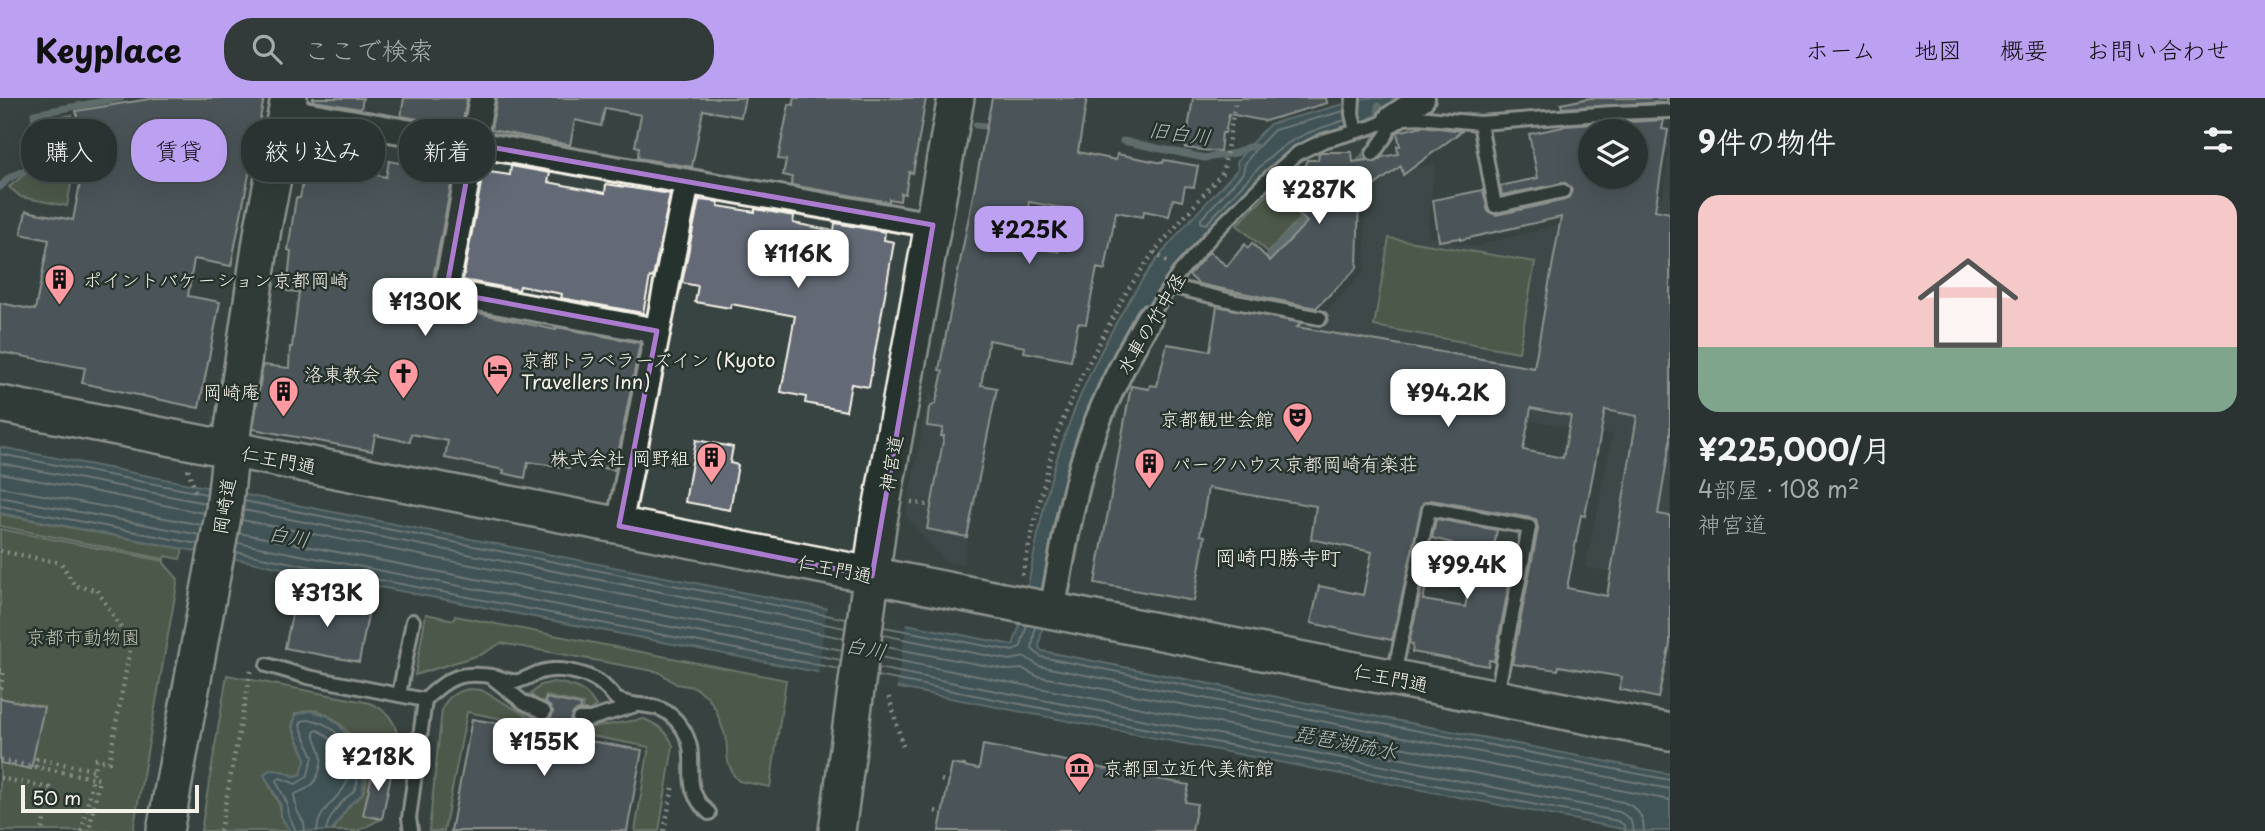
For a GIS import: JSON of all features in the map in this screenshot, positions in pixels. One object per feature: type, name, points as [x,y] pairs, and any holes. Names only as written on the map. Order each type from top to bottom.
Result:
[{"type":"street","points":[[478,119],[482,98]]},
{"type":"street","name":"神宮道","points":[[837,831],[872,694],[870,591],[878,526],[956,98]]},
{"type":"street","points":[[1391,119],[1423,98]]},
{"type":"street","points":[[288,104],[399,128]]},
{"type":"street","name":"岡崎道","points":[[165,831],[213,567],[263,228],[288,104]]},
{"type":"street","points":[[495,148],[933,225]]},
{"type":"street","points":[[466,182],[446,292],[657,331]]},
{"type":"street","points":[[619,526],[687,182]]},
{"type":"street","name":"水車の竹中径","points":[[1044,604],[1087,451],[1111,390],[1149,318]]},
{"type":"street","name":"仁王門通","points":[[0,404],[229,466],[619,526],[870,591],[1044,604],[1393,678],[1670,732]]},
{"type":"lane","points":[[1353,99],[1355,129]]},
{"type":"lane","name":"水車の竹中径","points":[[1149,318],[1170,286],[1214,232],[1298,153],[1323,141],[1391,119],[1418,117],[1480,122],[1670,111]]},
{"type":"lane","points":[[1373,154],[1387,134],[1391,119]]},
{"type":"lane","points":[[1480,122],[1495,206],[1563,191]]},
{"type":"lane","points":[[1170,286],[1320,318]]},
{"type":"lane","points":[[1393,678],[1429,509],[1529,527],[1496,698]]},
{"type":"lane","points":[[399,695],[413,621]]},
{"type":"lane","points":[[267,665],[308,677],[425,700]]},
{"type":"lane","points":[[411,831],[409,818],[425,700],[447,682],[461,675],[475,673],[518,681],[545,670],[570,671],[597,680],[617,699],[651,705],[665,711],[686,733],[692,757],[691,787],[709,813]]},
{"type":"lane","points":[[491,676],[523,702],[544,712]]},
{"type":"lane","points":[[579,719],[590,719],[640,703]]},
{"type":"path","points":[[1225,160],[1236,98]]},
{"type":"path","points":[[903,501],[931,506]]},
{"type":"path","points":[[0,551],[61,563],[75,586],[97,590],[131,643],[109,762],[96,759],[82,831]]},
{"type":"path","points":[[0,670],[4,670],[0,689]]},
{"type":"path","points":[[220,831],[250,677]]},
{"type":"path","points":[[872,694],[904,750]]},
{"type":"path","points":[[36,767],[37,759],[93,775]]},
{"type":"path","points":[[0,760],[99,779],[89,831]]},
{"type":"path","points":[[0,778],[50,788],[42,831]]},
{"type":"path","points":[[941,780],[948,782]]},
{"type":"path","points":[[935,811],[942,813]]},
{"type":"highlighted area","points":[[473,144],[933,225],[872,576],[619,526],[657,331],[446,292]]},
{"type":"shaded area","points":[[1670,145],[1670,583],[1586,567],[1613,434],[1475,411],[1278,385],[1292,320],[1323,325],[1327,311],[1366,271],[1365,194],[1387,173],[1436,164],[1427,223],[1430,237],[1474,247],[1664,197]]},
{"type":"shaded area","points":[[929,395],[995,407],[963,564],[945,561],[906,516]]},
{"type":"green space","points":[[72,115],[73,119],[42,119]]},
{"type":"green space","points":[[21,177],[21,182],[71,182],[67,206],[21,197],[9,187]]},
{"type":"green space","points":[[1271,191],[1290,209],[1296,204],[1304,214],[1268,252],[1237,225]]},
{"type":"green space","points":[[1389,238],[1535,262],[1519,352],[1374,326]]},
{"type":"green space","points":[[0,514],[183,549],[180,559],[165,556],[164,559],[0,526]]},
{"type":"green space","name":"京都市動物園","points":[[0,529],[164,561],[178,579],[133,831],[0,831]]},
{"type":"green space","points":[[426,614],[454,620],[455,616],[786,680],[770,787],[739,781],[734,776],[728,762],[726,738],[716,710],[707,696],[694,687],[676,684],[659,672],[501,643],[482,654],[415,675]]},
{"type":"green space","points":[[227,675],[370,703],[388,715],[396,730],[398,748],[395,769],[385,768],[392,770],[381,818],[363,815],[381,819],[358,831],[333,831],[348,807],[363,793],[365,768],[361,754],[345,729],[334,719],[311,710],[295,714],[292,727],[306,758],[301,774],[295,776],[269,770],[264,775],[280,806],[280,816],[290,831],[201,831]]},
{"type":"green space","points":[[554,682],[578,688],[588,695],[596,706],[582,710],[583,704],[546,696],[544,702],[538,701],[531,694],[541,685]]},
{"type":"green space","points":[[468,689],[481,690],[531,718],[530,724],[467,712],[444,831],[429,831],[442,710],[452,696]]},
{"type":"green space","points":[[644,719],[662,729],[673,746],[659,831],[635,831],[649,747],[586,735],[587,728]]},
{"type":"water","points":[[1366,98],[1402,98],[1363,122],[1318,137],[1288,151],[1187,254],[1124,347],[1050,578],[1039,647],[1042,651],[1670,774],[1670,831],[1633,831],[0,513],[0,447],[1013,645],[1019,628],[1045,502],[1063,439],[1090,374],[1135,291],[1170,243],[1238,169],[1237,162],[1270,124]]},
{"type":"water","points":[[310,711],[328,716],[339,725],[360,754],[365,768],[362,794],[350,804],[331,831],[290,831],[281,816],[277,797],[264,775],[269,770],[281,771],[295,777],[301,774],[306,758],[293,727],[296,715]]},
{"type":"pier","points":[[827,605],[907,620],[896,691],[818,675]]},
{"type":"building","points":[[155,98],[264,98],[260,119],[241,119],[241,182],[248,182],[231,266],[194,259],[188,296],[220,302],[199,408],[82,383],[85,368],[0,352],[0,303],[35,310],[49,240],[21,234],[26,211],[73,220],[80,182],[117,182],[117,119],[78,119],[76,111]]},
{"type":"building","points":[[313,98],[363,98],[361,109],[313,101]]},
{"type":"building","points":[[404,98],[467,98],[463,119],[418,119],[401,116]]},
{"type":"building","points":[[497,98],[745,98],[741,117],[703,110],[692,167],[638,158],[639,147],[635,146],[641,115],[605,108],[601,126],[575,120],[570,145],[495,131],[493,119]]},
{"type":"building","points":[[794,98],[926,98],[913,173],[909,172],[905,194],[901,193],[900,201],[889,199],[889,202],[791,185],[792,177],[783,175],[786,160],[778,159],[789,104],[794,105]]},
{"type":"building","points":[[992,98],[1087,98],[1078,152],[1116,160],[1117,154],[1163,163],[1164,160],[1198,166],[1194,187],[1185,186],[1182,201],[1173,199],[1169,216],[1144,211],[1143,217],[1116,212],[1105,270],[1097,268],[1086,324],[1078,323],[1071,361],[1024,352],[1025,347],[989,340],[981,385],[997,388],[967,537],[927,529],[944,436],[941,436],[943,428],[927,426],[929,408],[936,403],[943,371],[939,370]],"holes":[[[1029,202],[1067,209],[1059,252],[1021,245]]]},
{"type":"building","points":[[1193,98],[1326,98],[1327,103],[1265,121],[1229,114],[1225,133],[1222,133],[1220,152],[1185,148]]},
{"type":"building","points":[[1590,98],[1668,98],[1667,102],[1562,108],[1561,104]]},
{"type":"building","points":[[1664,120],[1662,129],[1668,130],[1655,210],[1670,213],[1670,442],[1658,514],[1670,516],[1670,644],[1658,698],[1619,689],[1622,677],[1559,666],[1558,670],[1512,664],[1538,529],[1536,519],[1431,500],[1423,503],[1392,640],[1311,623],[1319,586],[1363,595],[1372,552],[1311,539],[1316,506],[1208,488],[1200,535],[1205,536],[1194,601],[1095,583],[1131,386],[1149,389],[1150,385],[1157,386],[1167,344],[1210,351],[1217,306],[1301,323],[1297,327],[1534,368],[1561,217],[1460,240],[1439,241],[1433,200],[1483,190],[1488,211],[1496,215],[1565,200],[1572,190],[1565,183],[1502,195],[1500,186],[1538,178],[1529,134],[1578,125],[1578,189],[1648,189],[1648,121]],"holes":[[[1531,408],[1571,416],[1563,458],[1523,450]],[[1605,410],[1637,416],[1607,596],[1567,588],[1581,515],[1585,516]]]},
{"type":"building","points":[[1423,126],[1462,131],[1403,175],[1401,166],[1359,197],[1357,268],[1316,308],[1199,284],[1189,275],[1209,252],[1227,266],[1245,244],[1248,248],[1252,243],[1270,261],[1307,222],[1272,187],[1285,175],[1296,187],[1307,160],[1318,160],[1321,152],[1352,152],[1353,162],[1376,162],[1382,157],[1398,154],[1397,146],[1400,146],[1397,132]]},
{"type":"building","points":[[389,161],[399,163],[399,182],[452,182],[431,289],[432,298],[437,304],[556,330],[556,327],[640,343],[615,470],[570,462],[569,468],[528,462],[525,478],[503,473],[504,470],[445,458],[448,441],[411,434],[410,442],[375,435],[372,451],[253,429],[263,365],[289,368],[299,292],[287,291],[291,251],[288,250],[296,198],[300,198],[303,182],[385,182]]},
{"type":"building","points":[[511,166],[550,173],[548,182],[605,193],[606,184],[670,194],[643,313],[561,298],[562,294],[520,286],[519,290],[463,280],[481,182],[495,182],[495,173],[510,175]]},
{"type":"building","points":[[699,200],[719,202],[718,206],[794,216],[793,223],[834,231],[835,223],[885,232],[884,240],[894,242],[869,387],[851,384],[846,411],[805,403],[806,397],[781,392],[795,316],[731,304],[730,308],[695,302],[698,286],[682,283]]},
{"type":"building","name":"株式会社 岡野組","points":[[696,440],[733,447],[730,463],[738,465],[730,510],[685,502]]},
{"type":"building","points":[[1436,519],[1497,530],[1493,550],[1515,554],[1494,661],[1489,660],[1488,666],[1412,652],[1413,644],[1409,643],[1422,586],[1426,586],[1423,600],[1465,607],[1476,555],[1450,549],[1452,543],[1432,538]]},
{"type":"building","points":[[296,595],[369,610],[359,662],[285,648]]},
{"type":"building","points":[[0,698],[44,707],[31,769],[0,763]]},
{"type":"building","points":[[546,698],[581,705],[580,710],[574,712],[570,720],[575,727],[586,728],[584,740],[642,750],[627,831],[451,831],[472,719],[530,729],[532,717],[544,721],[552,716],[553,711],[546,703]]},
{"type":"building","name":"京都国立近代美術館","points":[[983,745],[1189,785],[1185,802],[1197,804],[1192,831],[939,831],[952,764],[979,769]]},
{"type":"building","points":[[374,766],[392,770],[382,819],[363,815]]},
{"type":"waterway","name":"旧白川","points":[[0,187],[9,178],[40,163],[34,114],[121,98]]},
{"type":"waterway","points":[[1355,167],[1375,140],[1379,125],[1378,106]]},
{"type":"waterway","name":"旧白川","points":[[976,125],[993,127]]},
{"type":"waterway","name":"旧白川","points":[[1123,141],[1205,158],[1255,147]]},
{"type":"waterway","points":[[1269,256],[1310,213]]},
{"type":"place","name":"ポイントバケーション京都岡崎","points":[[60,306]]},
{"type":"place","name":"京都トラベラーズイン (Kyoto Travellers Inn)","points":[[498,397]]},
{"type":"place","name":"洛東教会","points":[[403,400]]},
{"type":"place","name":"岡崎庵","points":[[283,418]]},
{"type":"place","name":"京都観世会館","points":[[1297,445]]},
{"type":"place","name":"株式会社 岡野組","points":[[712,484]]},
{"type":"place","name":"パークハウス京都岡崎有楽荘","points":[[1149,490]]},
{"type":"place","name":"京都国立近代美術館","points":[[1080,794]]},
{"type":"district","name":"岡崎円勝寺町","points":[[1278,556]]},
{"type":"water label","name":"白川","points":[[289,535]]},
{"type":"water label","name":"白川","points":[[866,647]]},
{"type":"water label","name":"琵琶湖疏水","points":[[1346,741]]}]
